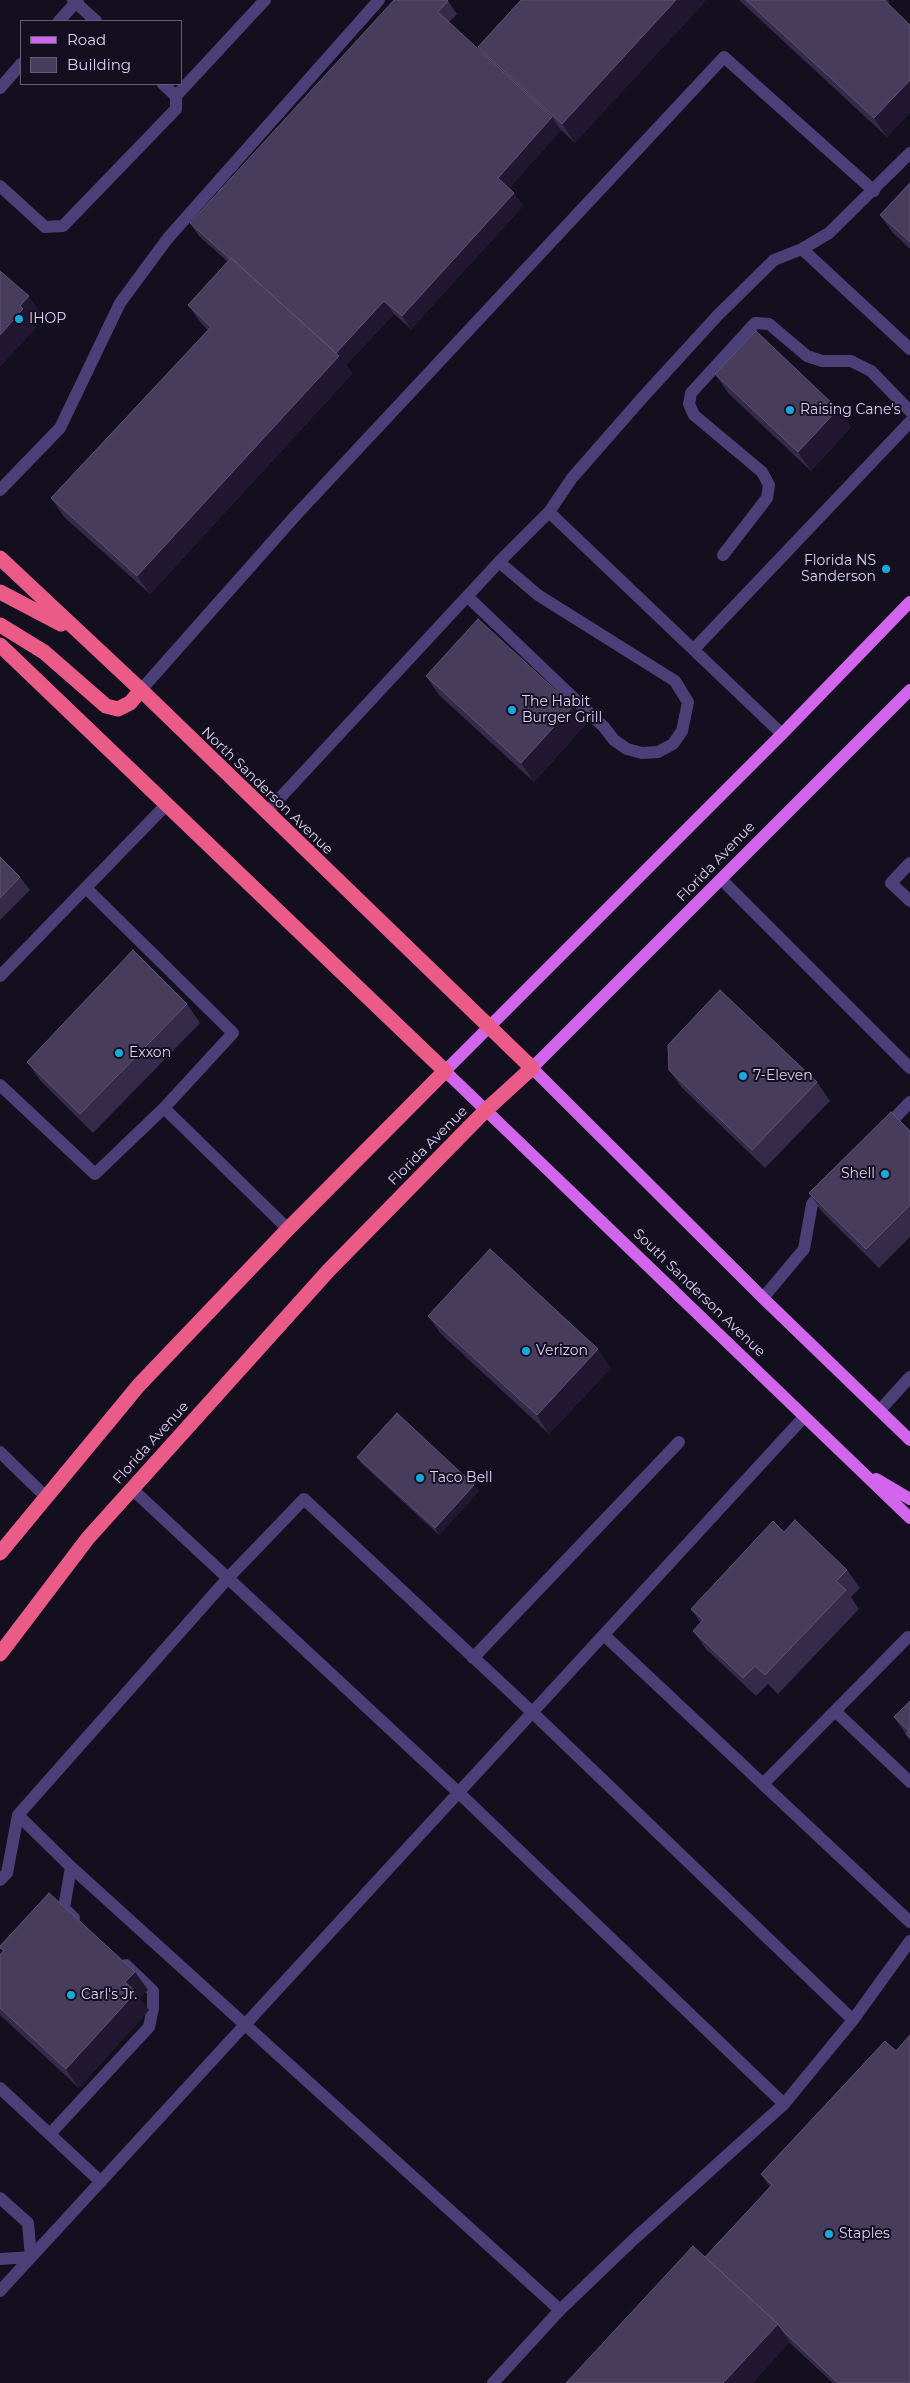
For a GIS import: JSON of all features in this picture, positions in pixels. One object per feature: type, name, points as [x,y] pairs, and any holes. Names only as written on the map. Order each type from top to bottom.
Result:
[{"type":"highway","name":"North Sanderson Avenue","points":[[0,558],[141,690],[266,813],[532,1068]]},
{"type":"highway","points":[[0,592],[78,633]]},
{"type":"highway","points":[[0,625],[44,652],[106,706],[118,709],[130,703],[141,690]]},
{"type":"highway","points":[[0,645],[446,1071],[288,1229],[139,1385],[0,1553]]},
{"type":"highway","name":"Florida Avenue","points":[[0,1654],[88,1538],[329,1270],[486,1110],[532,1068]]},
{"type":"main road","points":[[446,1071],[782,734],[910,602]]},
{"type":"main road","name":"Florida Avenue","points":[[532,1068],[910,690]]},
{"type":"main road","points":[[532,1068],[910,1440]]},
{"type":"main road","name":"South Sanderson Avenue","points":[[446,1071],[910,1518]]},
{"type":"main road","points":[[857,1467],[910,1499]]},
{"type":"lane","points":[[0,186],[45,226],[63,226],[176,109],[176,96],[265,0]]},
{"type":"lane","points":[[0,490],[60,428],[120,303],[168,238],[379,0]]},
{"type":"lane","points":[[60,20],[76,1],[95,20]]},
{"type":"lane","points":[[141,690],[296,515],[724,57],[874,191]]},
{"type":"lane","points":[[0,88],[20,65]]},
{"type":"lane","points":[[164,85],[176,96]]},
{"type":"lane","points":[[266,813],[499,562],[549,512],[572,478],[718,315],[774,260],[802,249],[829,233],[874,191],[910,153]]},
{"type":"lane","points":[[802,249],[910,349]]},
{"type":"lane","points":[[723,555],[768,498],[769,485],[762,472],[694,415],[689,404],[691,393],[755,323],[770,324],[807,356],[822,361],[850,361],[871,371],[910,411]]},
{"type":"lane","points":[[695,648],[910,422]]},
{"type":"lane","points":[[549,512],[695,648],[782,734]]},
{"type":"lane","points":[[468,597],[604,727],[614,740],[627,749],[642,753],[658,752],[673,744],[682,731],[688,702],[675,681],[538,595],[499,562]]},
{"type":"lane","points":[[0,976],[167,804]]},
{"type":"lane","points":[[910,863],[891,883],[910,901]]},
{"type":"lane","points":[[722,880],[910,1068]]},
{"type":"lane","points":[[0,1085],[95,1174],[164,1108],[233,1033],[86,888]]},
{"type":"lane","points":[[877,1136],[910,1102]]},
{"type":"lane","points":[[164,1108],[288,1229]]},
{"type":"lane","points":[[764,1298],[804,1249],[812,1204],[838,1177]]},
{"type":"lane","points":[[880,1410],[910,1377]]},
{"type":"lane","points":[[0,2291],[804,1417]]},
{"type":"lane","points":[[474,1658],[679,1442]]},
{"type":"lane","points":[[0,1452],[46,1497]]},
{"type":"lane","points":[[132,1488],[459,1794],[784,2104]]},
{"type":"lane","points":[[0,1880],[7,1873],[18,1815],[228,1578],[304,1499],[532,1713],[853,2020]]},
{"type":"lane","points":[[604,1635],[910,1922]]},
{"type":"lane","points":[[763,1784],[908,1637]]},
{"type":"lane","points":[[835,1711],[910,1782]]},
{"type":"lane","points":[[18,1815],[71,1866],[560,2310]]},
{"type":"lane","points":[[71,1866],[64,1908],[84,1927]]},
{"type":"lane","points":[[492,2383],[560,2310],[633,2240],[784,2104],[853,2020],[910,1941]]},
{"type":"lane","points":[[50,2134],[150,2027],[153,1991],[119,1959]]},
{"type":"lane","points":[[0,2088],[101,2182]]},
{"type":"lane","points":[[0,2198],[28,2223],[31,2257]]},
{"type":"lane","points":[[0,2259],[31,2257]]},
{"type":"building","points":[[394,0],[447,0],[438,12],[552,117],[498,178],[514,193],[402,316],[384,301],[336,353],[190,223]]},
{"type":"building","points":[[521,0],[676,0],[562,124],[478,47]]},
{"type":"building","points":[[746,0],[884,0],[910,25],[910,80],[874,118]]},
{"type":"building","points":[[910,183],[910,242],[880,215]]},
{"type":"building","points":[[231,258],[339,356],[137,576],[51,498],[211,327],[188,305]]},
{"type":"building","points":[[0,271],[29,296],[20,306],[23,309],[0,335]]},
{"type":"building","name":"Raising Cane's","points":[[756,331],[838,409],[798,452],[715,374]]},
{"type":"building","name":"The Habit Burger Grill","points":[[478,619],[573,706],[521,763],[426,676]]},
{"type":"building","points":[[0,857],[20,877],[0,898]]},
{"type":"building","points":[[133,950],[187,1004],[80,1114],[27,1062]]},
{"type":"building","name":"7-Eleven","points":[[720,990],[817,1082],[752,1150],[669,1070],[668,1045]]},
{"type":"building","name":"Shell","points":[[891,1112],[910,1131],[910,1205],[866,1249],[809,1193]]},
{"type":"building","name":"Verizon","points":[[490,1249],[598,1349],[537,1415],[428,1316]]},
{"type":"building","name":"Taco Bell","points":[[397,1413],[474,1485],[435,1528],[357,1457]]},
{"type":"building","points":[[795,1520],[847,1570],[836,1581],[846,1590],[765,1675],[755,1666],[743,1678],[693,1631],[703,1620],[691,1609],[773,1521],[784,1532]]},
{"type":"building","points":[[910,1701],[910,1738],[906,1734],[909,1731],[894,1717]]},
{"type":"building","name":"Carl's Jr.","points":[[49,1893],[135,1972],[125,1982],[136,1992],[66,2069],[0,2008],[0,1955],[4,1950],[0,1946]]},
{"type":"building","name":"Staples","points":[[910,2035],[910,2383],[838,2383],[778,2324],[705,2257],[772,2185],[761,2174],[885,2041],[896,2051]]},
{"type":"building","points":[[693,2246],[778,2324],[723,2383],[566,2383]]},
{"type":"place","name":"IHOP","points":[[19,319]]},
{"type":"place","name":"Raising Cane's","points":[[790,410]]},
{"type":"place","name":"Florida NS Sanderson","points":[[886,569]]},
{"type":"place","name":"The Habit Burger Grill","points":[[512,710]]},
{"type":"place","name":"Exxon","points":[[119,1053]]},
{"type":"place","name":"7-Eleven","points":[[743,1076]]},
{"type":"place","name":"Shell","points":[[885,1174]]},
{"type":"place","name":"Verizon","points":[[526,1351]]},
{"type":"place","name":"Taco Bell","points":[[420,1478]]},
{"type":"place","name":"Carl's Jr.","points":[[71,1995]]},
{"type":"place","name":"Staples","points":[[829,2234]]}]
